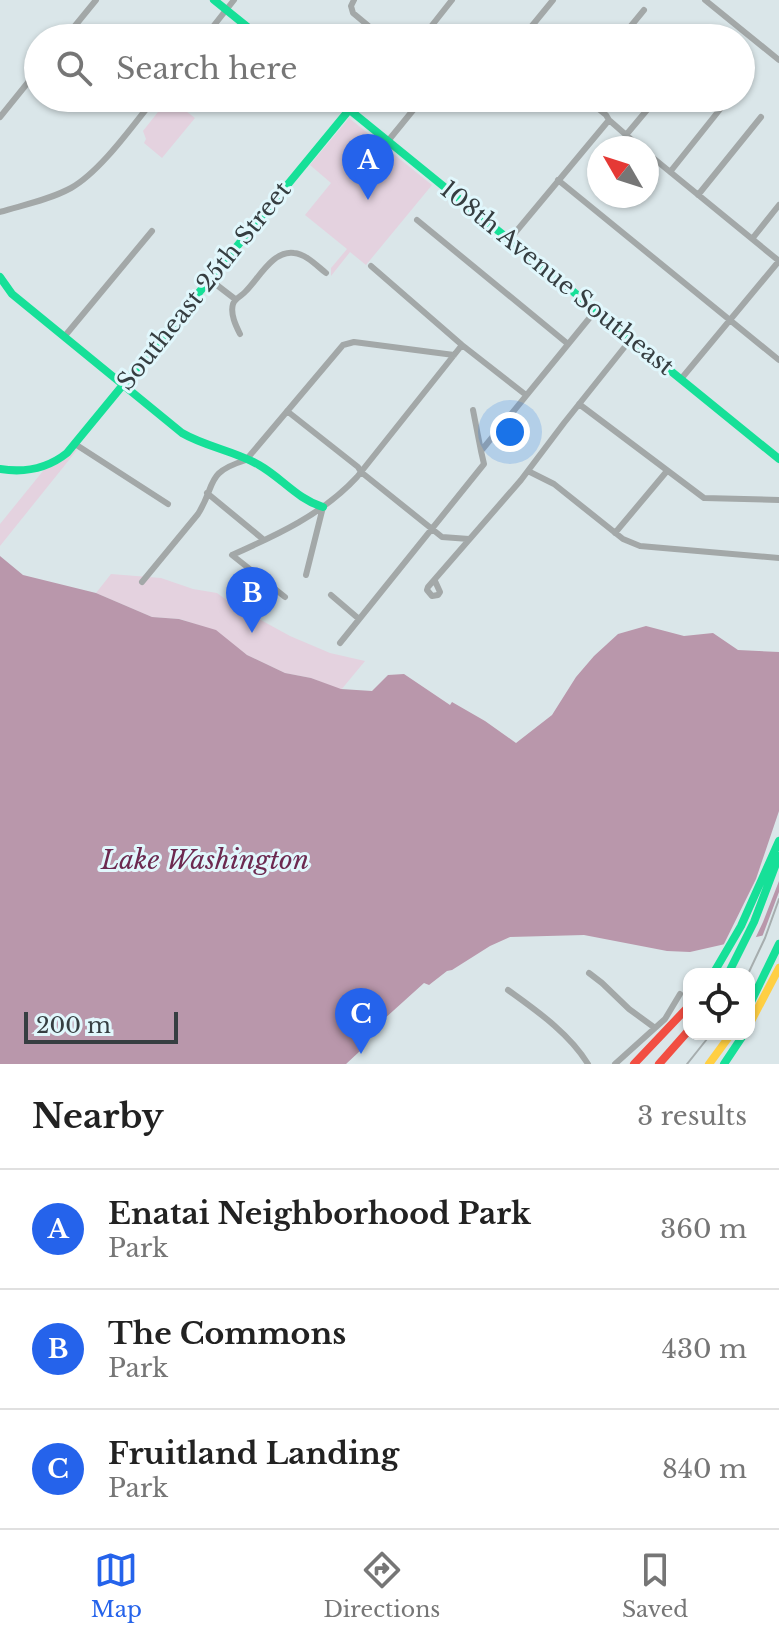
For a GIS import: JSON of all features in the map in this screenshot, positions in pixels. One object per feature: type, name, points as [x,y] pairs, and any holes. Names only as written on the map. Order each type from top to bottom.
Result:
[{"type":"main road","points":[[214,0],[244,24]]},
{"type":"main road","name":"Southeast 25th Street","points":[[0,469],[24,472],[43,467],[58,461],[75,444],[347,112]]},
{"type":"main road","name":"108th Avenue Southeast","points":[[352,112],[779,459]]},
{"type":"main road","points":[[0,278],[12,294],[189,438],[259,465],[307,502],[323,507]]},
{"type":"main road","points":[[716,968],[741,926],[779,841]]},
{"type":"main road","points":[[731,968],[754,922],[779,856]]},
{"type":"main road","points":[[755,994],[779,944]]},
{"type":"main road","points":[[755,1014],[779,968]]},
{"type":"main road","points":[[634,1064],[683,1012]]},
{"type":"main road","points":[[659,1064],[683,1037]]},
{"type":"main road","points":[[709,1064],[727,1040]]},
{"type":"main road","points":[[724,1064],[740,1040]]},
{"type":"street","points":[[76,24],[96,0]]},
{"type":"street","points":[[215,24],[234,0]]},
{"type":"street","points":[[433,24],[452,0]]},
{"type":"street","points":[[533,24],[553,0]]},
{"type":"street","points":[[705,0],[735,24]]},
{"type":"street","points":[[352,3],[353,13],[366,24]]},
{"type":"street","points":[[632,24],[644,10]]},
{"type":"street","points":[[755,41],[779,60]]},
{"type":"street","points":[[0,117],[24,87]]},
{"type":"street","points":[[0,212],[58,194],[80,182],[143,112]]},
{"type":"street","points":[[388,141],[412,112]]},
{"type":"street","points":[[602,112],[626,135],[645,112]]},
{"type":"street","points":[[670,172],[718,112]]},
{"type":"street","points":[[698,195],[761,117]]},
{"type":"street","points":[[509,240],[609,120]]},
{"type":"street","points":[[659,163],[779,261],[681,379]]},
{"type":"street","points":[[558,180],[779,360]]},
{"type":"street","points":[[752,239],[779,205]]},
{"type":"street","points":[[417,220],[568,344]]},
{"type":"street","points":[[64,337],[152,231]]},
{"type":"street","points":[[240,334],[232,311],[235,299],[247,291],[275,259],[287,253],[301,255],[326,273]]},
{"type":"street","points":[[371,266],[462,345],[526,395]]},
{"type":"street","points":[[209,279],[235,299]]},
{"type":"street","points":[[481,451],[596,310]]},
{"type":"street","points":[[435,581],[521,480],[631,339]]},
{"type":"street","points":[[142,582],[201,509],[215,476],[230,465],[246,460],[343,345],[350,342],[454,355]]},
{"type":"street","points":[[285,597],[232,555],[323,507],[342,493],[462,345]]},
{"type":"street","points":[[579,404],[704,498],[779,500]]},
{"type":"street","points":[[340,643],[484,464],[473,410]]},
{"type":"street","points":[[287,411],[432,530],[446,538],[469,539]]},
{"type":"street","points":[[75,444],[168,504]]},
{"type":"street","points":[[528,471],[567,493],[629,541],[650,548],[779,558]]},
{"type":"street","points":[[615,533],[667,471]]},
{"type":"street","points":[[521,480],[538,476]]},
{"type":"street","points":[[207,493],[264,540]]},
{"type":"street","points":[[306,575],[323,507]]},
{"type":"street","points":[[331,595],[359,619]]},
{"type":"street","points":[[589,973],[655,1028]]},
{"type":"street","points":[[508,990],[540,1013],[567,1038],[588,1064]]},
{"type":"street","points":[[615,1064],[665,1019],[680,994]]},
{"type":"shaded area","points":[[158,112],[187,112],[195,118],[162,158],[144,143],[143,131]]},
{"type":"shaded area","points":[[349,118],[432,185],[366,265],[350,252],[331,276],[331,268],[347,249],[305,215],[331,183],[310,165]]},
{"type":"shaded area","points":[[77,450],[0,546],[0,524],[47,466]]},
{"type":"shaded area","points":[[111,574],[161,578],[217,593],[290,636],[330,653],[365,661],[341,690],[311,678],[285,673],[247,655],[216,631],[180,619],[152,617],[96,593]]},
{"type":"water","name":"Lake Washington","points":[[0,556],[23,575],[96,593],[152,617],[179,619],[216,630],[247,655],[285,673],[341,689],[372,691],[388,675],[404,674],[450,705],[452,702],[485,721],[516,743],[552,715],[576,677],[618,634],[646,626],[684,636],[713,633],[738,650],[779,652],[779,918],[765,935],[690,952],[667,951],[584,935],[510,937],[447,971],[429,985],[424,983],[383,1020],[346,1064],[0,1064]]},
{"type":"pier","points":[[779,811],[779,881],[763,922],[754,941],[722,948],[756,879]]},
{"type":"pier","points":[[779,892],[779,925],[761,940]]},
{"type":"tram line","points":[[751,968],[779,899]]},
{"type":"tram line","points":[[687,1064],[706,1040]]},
{"type":"traffic: fast","points":[[214,0],[244,24]]},
{"type":"traffic: fast","points":[[0,469],[35,468],[52,463],[67,453],[347,112]]},
{"type":"traffic: fast","points":[[352,112],[779,459]]},
{"type":"traffic: fast","points":[[0,277],[12,294],[182,433],[259,465],[305,499],[323,507]]},
{"type":"traffic: fast","points":[[716,968],[741,926],[779,841]]},
{"type":"traffic: fast","points":[[731,968],[754,922],[779,856]]},
{"type":"traffic: fast","points":[[755,994],[779,944]]},
{"type":"traffic: fast","points":[[724,1064],[740,1040]]},
{"type":"traffic: slow","points":[[755,1014],[779,968]]},
{"type":"traffic: slow","points":[[709,1064],[727,1040]]},
{"type":"traffic: jam","points":[[634,1064],[683,1012]]},
{"type":"traffic: jam","points":[[659,1064],[683,1037]]},
{"type":"place","name":"Enatai Neighborhood Park","points":[[368,200]]},
{"type":"place","name":"The Commons","points":[[252,633]]},
{"type":"place","name":"Fruitland Landing","points":[[361,1054]]}]
